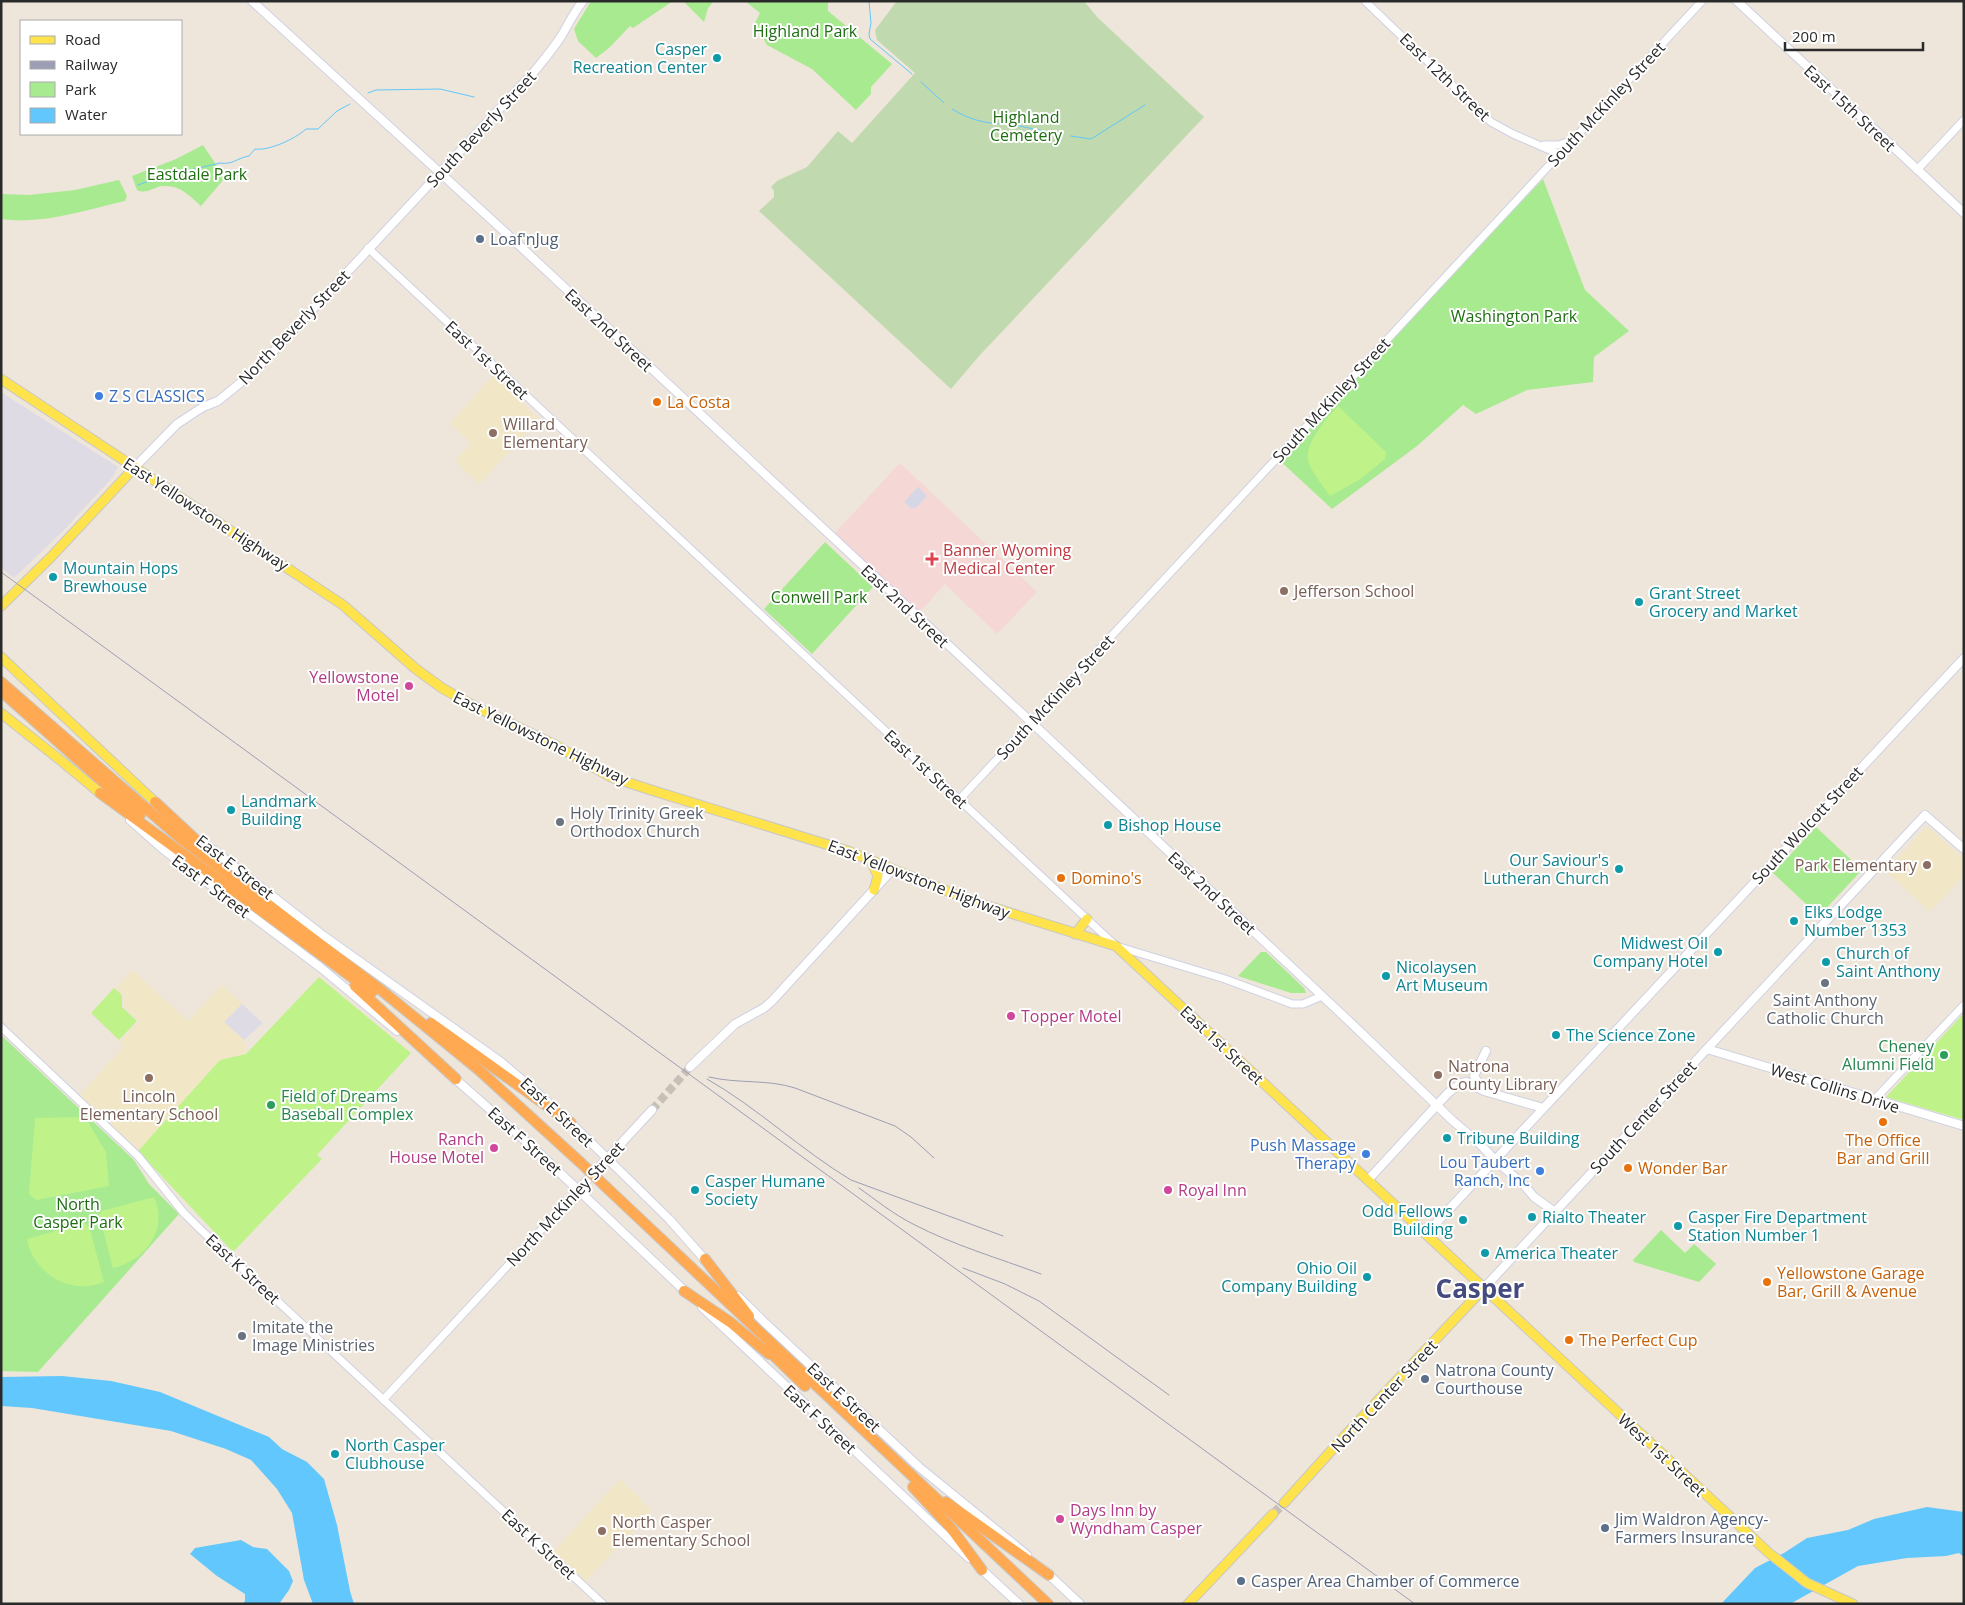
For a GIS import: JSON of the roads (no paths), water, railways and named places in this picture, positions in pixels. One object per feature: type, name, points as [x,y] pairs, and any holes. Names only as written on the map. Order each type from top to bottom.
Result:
[{"type":"highway","points":[[1,682],[173,832],[381,990],[479,1070],[579,1166]]},
{"type":"highway","points":[[1,691],[140,815],[208,872]]},
{"type":"highway","points":[[100,793],[378,996],[509,1104],[604,1189],[1039,1604]]},
{"type":"highway","points":[[155,802],[243,886]]},
{"type":"highway","points":[[312,947],[456,1079]]},
{"type":"highway","points":[[381,990],[399,1000],[571,1123]]},
{"type":"highway","points":[[705,1260],[787,1364]]},
{"type":"highway","points":[[684,1290],[787,1364]]},
{"type":"highway","points":[[915,1485],[1049,1575]]},
{"type":"highway","points":[[915,1485],[951,1528],[982,1570]]},
{"type":"highway","points":[[915,1485],[1048,1604]]},
{"type":"main road","name":"East 2nd Street","points":[[252,1],[440,172],[1031,722],[1453,1121],[1524,1185],[1538,1201],[1555,1212]]},
{"type":"main road","name":"South Beverly Street","points":[[368,248],[544,60],[583,1]]},
{"type":"main road","name":"East 15th Street","points":[[1737,1],[1964,213]]},
{"type":"main road","name":"North Beverly Street","points":[[1,606],[51,557],[182,420],[203,407],[218,401],[247,378],[368,248]]},
{"type":"main road","name":"East Yellowstone Highway","points":[[1,379],[343,605],[416,669],[454,695],[555,745],[611,777],[818,841],[972,901],[1116,946]]},
{"type":"main road","name":"East E Street","points":[[1,657],[155,802],[321,934],[524,1080],[670,1219],[705,1260],[764,1322],[919,1467],[943,1488],[999,1530],[1080,1604]]},
{"type":"main road","name":"South Wolcott Street","points":[[1426,1234],[1964,658]]},
{"type":"main road","name":"East F Street","points":[[1,713],[64,762],[164,850],[320,968],[456,1079],[578,1190],[1019,1604]]},
{"type":"main road","name":"South Center Street","points":[[1484,1288],[1925,816],[1964,850]]},
{"type":"main road","points":[[871,861],[878,876],[874,890]]},
{"type":"main road","points":[[690,1067],[735,1024],[764,1008],[772,1001],[892,870]]},
{"type":"main road","points":[[1074,934],[1087,919]]},
{"type":"main road","name":"East 1st Street","points":[[1116,946],[1484,1288]]},
{"type":"main road","name":"West Collins Drive","points":[[1707,1049],[1964,1126]]},
{"type":"main road","points":[[1484,1091],[1476,1082],[1474,1076],[1486,1051]]},
{"type":"main road","points":[[1368,1180],[1436,1104],[1448,1093],[1465,1082],[1484,1091],[1543,1108]]},
{"type":"main road","name":"North McKinley Street","points":[[578,1190],[652,1110]]},
{"type":"main road","name":"North Center Street","points":[[1284,1503],[1340,1440],[1484,1288]]},
{"type":"main road","name":"West 1st Street","points":[[1484,1288],[1768,1553],[1807,1583],[1853,1604]]},
{"type":"main road","points":[[1188,1604],[1273,1514]]},
{"type":"street","name":"East 12th Street","points":[[1365,1],[1491,122],[1559,154]]},
{"type":"street","name":"South McKinley Street","points":[[959,800],[1702,1]]},
{"type":"street","points":[[1918,170],[1964,120]]},
{"type":"street","points":[[1538,144],[1560,145],[1572,139]]},
{"type":"street","name":"East 1st Street","points":[[368,248],[1116,946]]},
{"type":"street","name":"East Yellowstone Highway","points":[[1116,946],[1225,979],[1292,1004],[1311,1002],[1322,996]]},
{"type":"street","points":[[1874,1100],[1964,1005]]},
{"type":"street","name":"East K Street","points":[[1,1027],[138,1156],[200,1230],[603,1604]]},
{"type":"street","name":"North McKinley Street","points":[[383,1400],[578,1190]]},
{"type":"water","points":[[62,1376],[111,1381],[160,1392],[269,1437],[282,1449],[307,1462],[324,1479],[337,1525],[354,1604],[313,1604],[304,1580],[292,1513],[277,1489],[251,1460],[226,1449],[171,1431],[32,1408],[1,1406],[1,1377]]},
{"type":"water","points":[[1927,1507],[1964,1512],[1964,1557],[1959,1553],[1946,1556],[1907,1558],[1858,1566],[1790,1604],[1721,1604],[1755,1568],[1807,1538],[1848,1530],[1874,1519]]},
{"type":"water","points":[[241,1540],[253,1547],[267,1549],[289,1571],[293,1581],[279,1604],[243,1604],[245,1594],[217,1576],[190,1554],[195,1548]]},
{"type":"waterway","points":[[869,1],[870,39],[912,74]]},
{"type":"waterway","points":[[921,82],[944,103]]},
{"type":"waterway","points":[[368,93],[376,90],[440,89],[474,97]]},
{"type":"waterway","points":[[138,185],[160,177],[232,162],[249,156],[255,149],[282,144],[306,129],[318,129],[337,111],[350,104]]},
{"type":"waterway","points":[[1071,136],[1091,139],[1145,105]]},
{"type":"waterway","points":[[952,109],[964,116],[978,120],[991,123],[1005,123],[1062,135]]},
{"type":"tunnel","points":[[652,1110],[690,1067]]},
{"type":"tunnel","points":[[1273,1514],[1284,1503]]},
{"type":"railway","points":[[1,572],[1415,1604]]},
{"type":"railway","points":[[709,1077],[774,1083],[795,1088],[895,1126],[911,1137],[934,1158]]},
{"type":"railway","points":[[707,1079],[726,1090],[815,1156],[851,1180],[1003,1236]]},
{"type":"railway","points":[[859,1188],[899,1216],[928,1232],[1041,1274]]},
{"type":"railway","points":[[963,1268],[1005,1284],[1039,1301],[1169,1395]]},
{"type":"place","name":"Casper Recreation Center","points":[[717,58]]},
{"type":"place","name":"Loaf'nJug","points":[[480,239]]},
{"type":"place","name":"Z S CLASSICS","points":[[99,396]]},
{"type":"place","name":"La Costa","points":[[657,402]]},
{"type":"place","name":"Willard Elementary","points":[[493,433]]},
{"type":"place","name":"Banner Wyoming Medical Center","points":[[932,559]]},
{"type":"place","name":"Mountain Hops Brewhouse","points":[[53,577]]},
{"type":"place","name":"Jefferson School","points":[[1284,591]]},
{"type":"place","name":"Grant Street Grocery and Market","points":[[1639,602]]},
{"type":"place","name":"Yellowstone Motel","points":[[409,686]]},
{"type":"place","name":"Landmark Building","points":[[231,810]]},
{"type":"place","name":"Holy Trinity Greek Orthodox Church","points":[[560,822]]},
{"type":"place","name":"Bishop House","points":[[1108,825]]},
{"type":"place","name":"Park Elementary","points":[[1927,865]]},
{"type":"place","name":"Our Saviour's Lutheran Church","points":[[1619,869]]},
{"type":"place","name":"Domino's","points":[[1061,878]]},
{"type":"place","name":"Elks Lodge Number 1353","points":[[1794,921]]},
{"type":"place","name":"Midwest Oil Company Hotel","points":[[1718,952]]},
{"type":"place","name":"Church of Saint Anthony","points":[[1826,962]]},
{"type":"place","name":"Nicolaysen Art Museum","points":[[1386,976]]},
{"type":"place","name":"Saint Anthony Catholic Church","points":[[1825,983]]},
{"type":"place","name":"Topper Motel","points":[[1011,1016]]},
{"type":"place","name":"The Science Zone","points":[[1556,1035]]},
{"type":"place","name":"Cheney Alumni Field","points":[[1944,1055]]},
{"type":"place","name":"Natrona County Library","points":[[1438,1075]]},
{"type":"place","name":"Lincoln Elementary School","points":[[149,1078]]},
{"type":"place","name":"Field of Dreams Baseball Complex","points":[[271,1105]]},
{"type":"place","name":"The Office Bar and Grill","points":[[1883,1122]]},
{"type":"place","name":"Tribune Building","points":[[1447,1138]]},
{"type":"place","name":"Ranch House Motel","points":[[494,1148]]},
{"type":"place","name":"Push Massage Therapy","points":[[1366,1154]]},
{"type":"place","name":"Wonder Bar","points":[[1628,1168]]},
{"type":"place","name":"Lou Taubert Ranch, Inc","points":[[1540,1171]]},
{"type":"place","name":"Casper Humane Society","points":[[695,1190]]},
{"type":"place","name":"Royal Inn","points":[[1168,1190]]},
{"type":"place","name":"Rialto Theater","points":[[1532,1217]]},
{"type":"place","name":"Odd Fellows Building","points":[[1463,1220]]},
{"type":"place","name":"Casper Fire Department Station Number 1","points":[[1678,1226]]},
{"type":"place","name":"America Theater","points":[[1485,1253]]},
{"type":"place","name":"Ohio Oil Company Building","points":[[1367,1277]]},
{"type":"place","name":"Yellowstone Garage Bar, Grill & Avenue","points":[[1767,1282]]},
{"type":"place","name":"Imitate the Image Ministries","points":[[242,1336]]},
{"type":"place","name":"The Perfect Cup","points":[[1569,1340]]},
{"type":"place","name":"Natrona County Courthouse","points":[[1425,1379]]},
{"type":"place","name":"North Casper Clubhouse","points":[[335,1454]]},
{"type":"place","name":"Days Inn by Wyndham Casper","points":[[1060,1519]]},
{"type":"place","name":"Jim Waldron Agency- Farmers Insurance","points":[[1605,1528]]},
{"type":"place","name":"North Casper Elementary School","points":[[602,1531]]},
{"type":"place","name":"Casper Area Chamber of Commerce","points":[[1241,1581]]},
{"type":"district","name":"Casper","points":[[1480,1289]]},
{"type":"park label","name":"Highland Park","points":[[805,31]]},
{"type":"park label","name":"Highland Cemetery","points":[[1026,126]]},
{"type":"park label","name":"Eastdale Park","points":[[197,174]]},
{"type":"park label","name":"Washington Park","points":[[1514,316]]},
{"type":"park label","name":"Conwell Park","points":[[819,597]]},
{"type":"park label","name":"North Casper Park","points":[[78,1213]]}]
